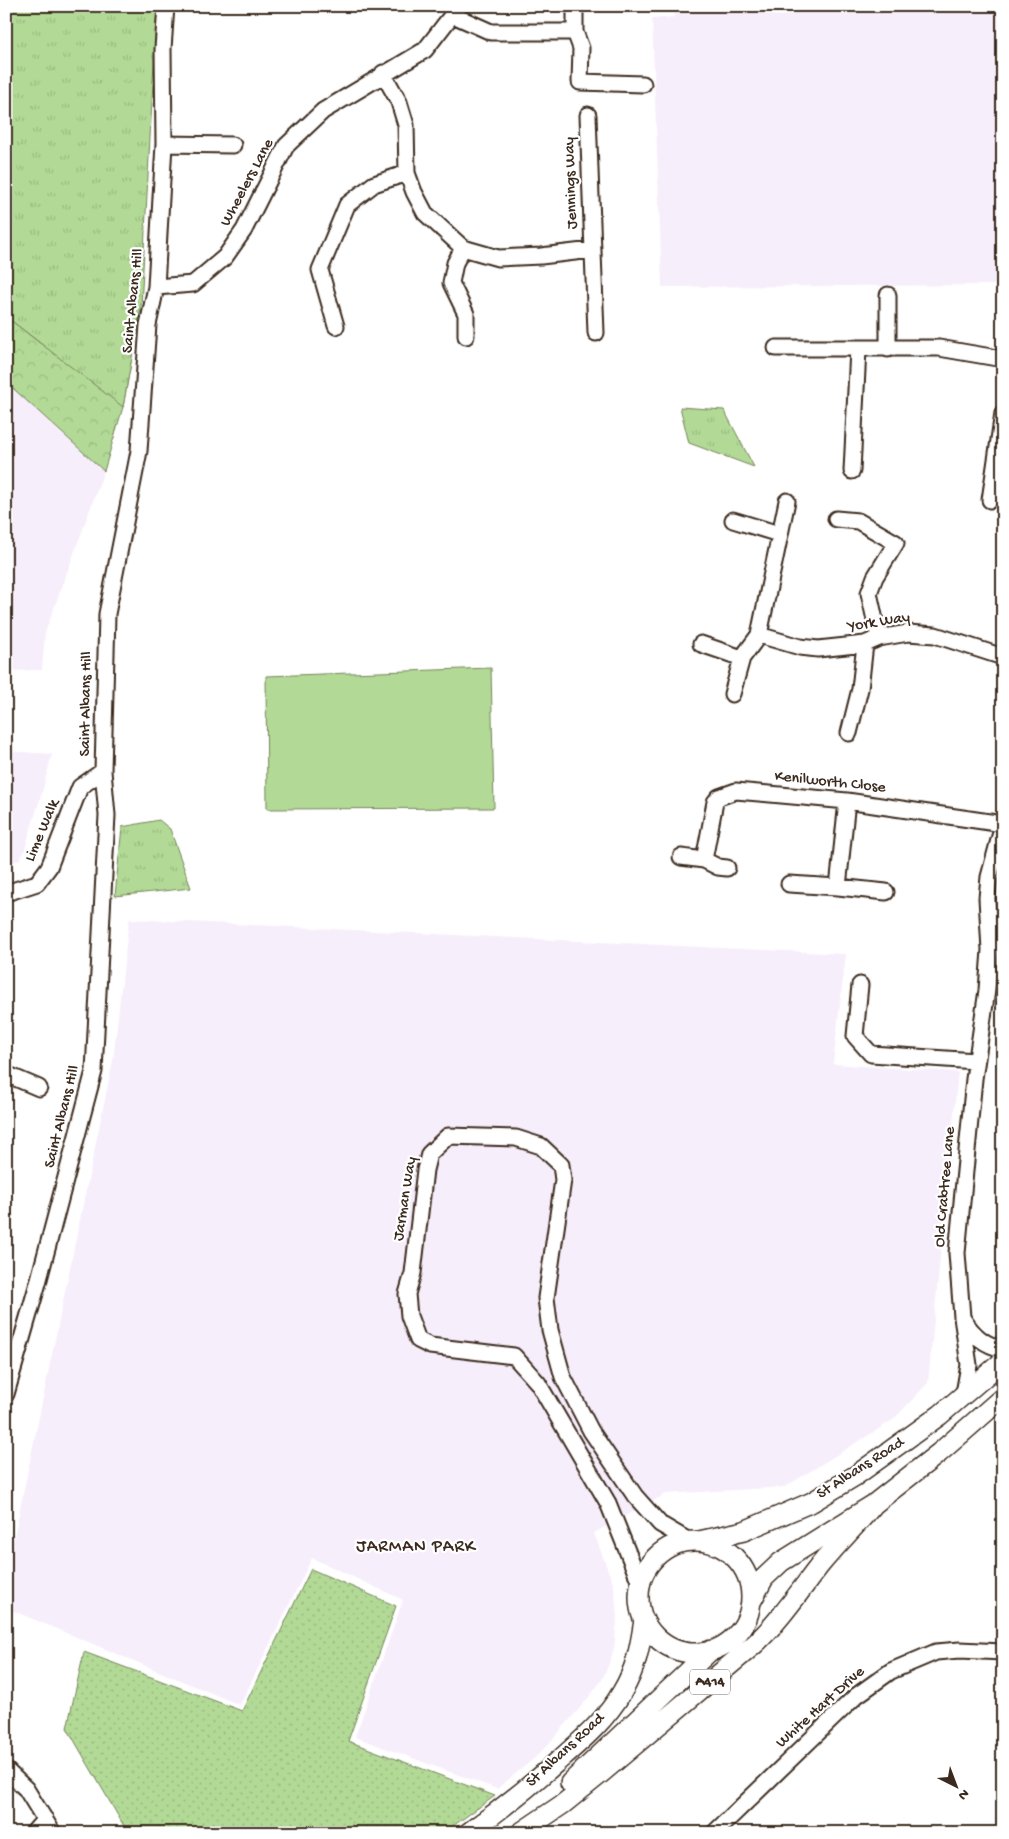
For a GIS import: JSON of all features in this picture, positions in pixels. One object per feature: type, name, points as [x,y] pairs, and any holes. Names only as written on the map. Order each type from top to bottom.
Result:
[{"type":"main road","name":"St Albans Road","points":[[694,1541],[744,1531],[812,1502],[888,1454],[961,1398],[1003,1361]]},
{"type":"main road","name":"St Albans Road","points":[[751,1602],[764,1578],[782,1562],[874,1504],[939,1453],[1003,1396]]},
{"type":"main road","name":"A414","points":[[520,1833],[585,1786],[756,1643],[771,1629],[822,1564],[874,1504]]},
{"type":"main road","points":[[694,1541],[716,1545],[732,1554],[743,1568],[750,1584],[751,1602],[748,1615],[738,1632],[723,1645],[711,1650],[695,1653],[680,1651],[665,1644],[653,1634],[644,1620],[639,1602],[640,1583],[647,1568],[658,1554],[672,1545],[694,1541]]},
{"type":"main road","name":"St Albans Road","points":[[468,1833],[533,1783],[600,1722],[621,1694],[632,1673],[639,1654],[644,1620]]},
{"type":"main road","name":"St Albans Road","points":[[507,1833],[533,1815],[568,1786],[711,1650]]},
{"type":"street","name":"Saint Albans Hill","points":[[6,1394],[38,1283],[94,1071],[107,815],[103,771],[107,614],[139,451],[148,325],[156,288],[164,144],[163,48],[166,6]]},
{"type":"street","points":[[575,6],[575,32],[581,48],[580,82],[643,84]]},
{"type":"street","points":[[456,10],[491,32],[575,32]]},
{"type":"street","name":"Wheelers Lane","points":[[156,288],[193,284],[225,257],[244,230],[286,146],[323,111],[383,73],[425,50],[456,10]]},
{"type":"street","name":"Jennings Way","points":[[383,73],[399,102],[406,125],[407,173],[414,192],[425,213],[463,248],[498,258],[540,256],[592,250]]},
{"type":"street","name":"Jennings Way","points":[[588,115],[596,334]]},
{"type":"street","points":[[164,144],[233,145]]},
{"type":"street","points":[[336,326],[320,270],[347,206],[374,184],[407,173]]},
{"type":"street","points":[[463,248],[455,263],[451,282],[466,314],[466,336]]},
{"type":"street","points":[[888,295],[888,349]]},
{"type":"street","points":[[776,348],[858,350],[939,348],[1003,359]]},
{"type":"street","points":[[852,471],[858,350]]},
{"type":"street","points":[[990,500],[1003,414]]},
{"type":"street","points":[[732,694],[742,658],[759,635],[787,501]]},
{"type":"street","points":[[836,519],[858,521],[896,543],[875,577],[869,593],[872,641],[849,733]]},
{"type":"street","points":[[733,520],[779,534]]},
{"type":"street","name":"York Way","points":[[759,635],[800,648],[818,648],[872,641],[908,633],[935,635],[1003,657]]},
{"type":"street","points":[[701,644],[742,658]]},
{"type":"street","name":"Lime Walk","points":[[6,893],[37,883],[49,866],[80,787],[103,771]]},
{"type":"street","name":"Kenilworth Close","points":[[704,860],[715,802],[724,794],[736,791],[847,801],[1003,824]]},
{"type":"street","points":[[838,887],[847,801]]},
{"type":"street","name":"Old Crabtree Lane","points":[[961,1398],[965,1388],[968,1365],[957,1253],[976,1061],[987,990],[990,950],[987,898],[989,877],[1003,824]]},
{"type":"street","points":[[681,857],[704,860],[718,868],[727,868]]},
{"type":"street","points":[[789,884],[886,892]]},
{"type":"street","points":[[860,985],[855,1036],[871,1054],[976,1061]]},
{"type":"street","points":[[6,1074],[39,1088]]},
{"type":"street","name":"Jarman Way","points":[[640,1583],[608,1503],[538,1383],[514,1356],[430,1346],[418,1340],[409,1316],[407,1294],[413,1273],[425,1170],[430,1154],[448,1136],[516,1138],[541,1146],[562,1165],[563,1180],[546,1298],[550,1330],[563,1377],[591,1431],[635,1496],[660,1524],[694,1541]]},
{"type":"street","points":[[962,1317],[968,1328],[979,1340],[990,1346],[1003,1349]]},
{"type":"street","name":"White Hart Drive","points":[[714,1833],[856,1696],[891,1671],[936,1652],[960,1650],[1003,1652]]},
{"type":"street","points":[[6,1770],[26,1789],[53,1833]]},
{"type":"street","points":[[32,1833],[45,1819]]},
{"type":"shaded area","points":[[675,6],[1003,6],[1003,285],[662,287],[652,19],[674,17]]},
{"type":"shaded area","points":[[6,320],[13,322],[123,407],[104,471],[45,633],[42,670],[6,671]]},
{"type":"shaded area","points":[[6,751],[52,754],[24,852],[19,860],[6,865]]},
{"type":"shaded area","name":"JARMAN PARK","points":[[129,919],[846,954],[833,1064],[958,1072],[928,1383],[893,1420],[785,1487],[666,1494],[594,1533],[614,1586],[616,1603],[617,1621],[614,1648],[609,1664],[602,1680],[553,1739],[537,1756],[497,1789],[355,1737],[403,1600],[312,1558],[240,1705],[6,1608],[6,1576],[113,1060]]},
{"type":"green space","points":[[6,6],[157,6],[141,307],[123,407],[13,322],[6,320]]},
{"type":"green space","points":[[141,307],[123,407],[104,471],[6,382],[6,320],[13,322],[41,344]]},
{"type":"green space","points":[[680,407],[724,410],[754,467],[689,443]]},
{"type":"green space","points":[[491,668],[494,808],[267,809],[266,676]]},
{"type":"green space","points":[[159,820],[170,829],[191,888],[115,896],[122,827]]},
{"type":"green space","points":[[311,1569],[396,1606],[348,1741],[495,1796],[443,1833],[128,1833],[67,1728],[84,1652],[242,1711]]},
{"type":"district","name":"JARMAN PARK","points":[[416,1547]]}]
